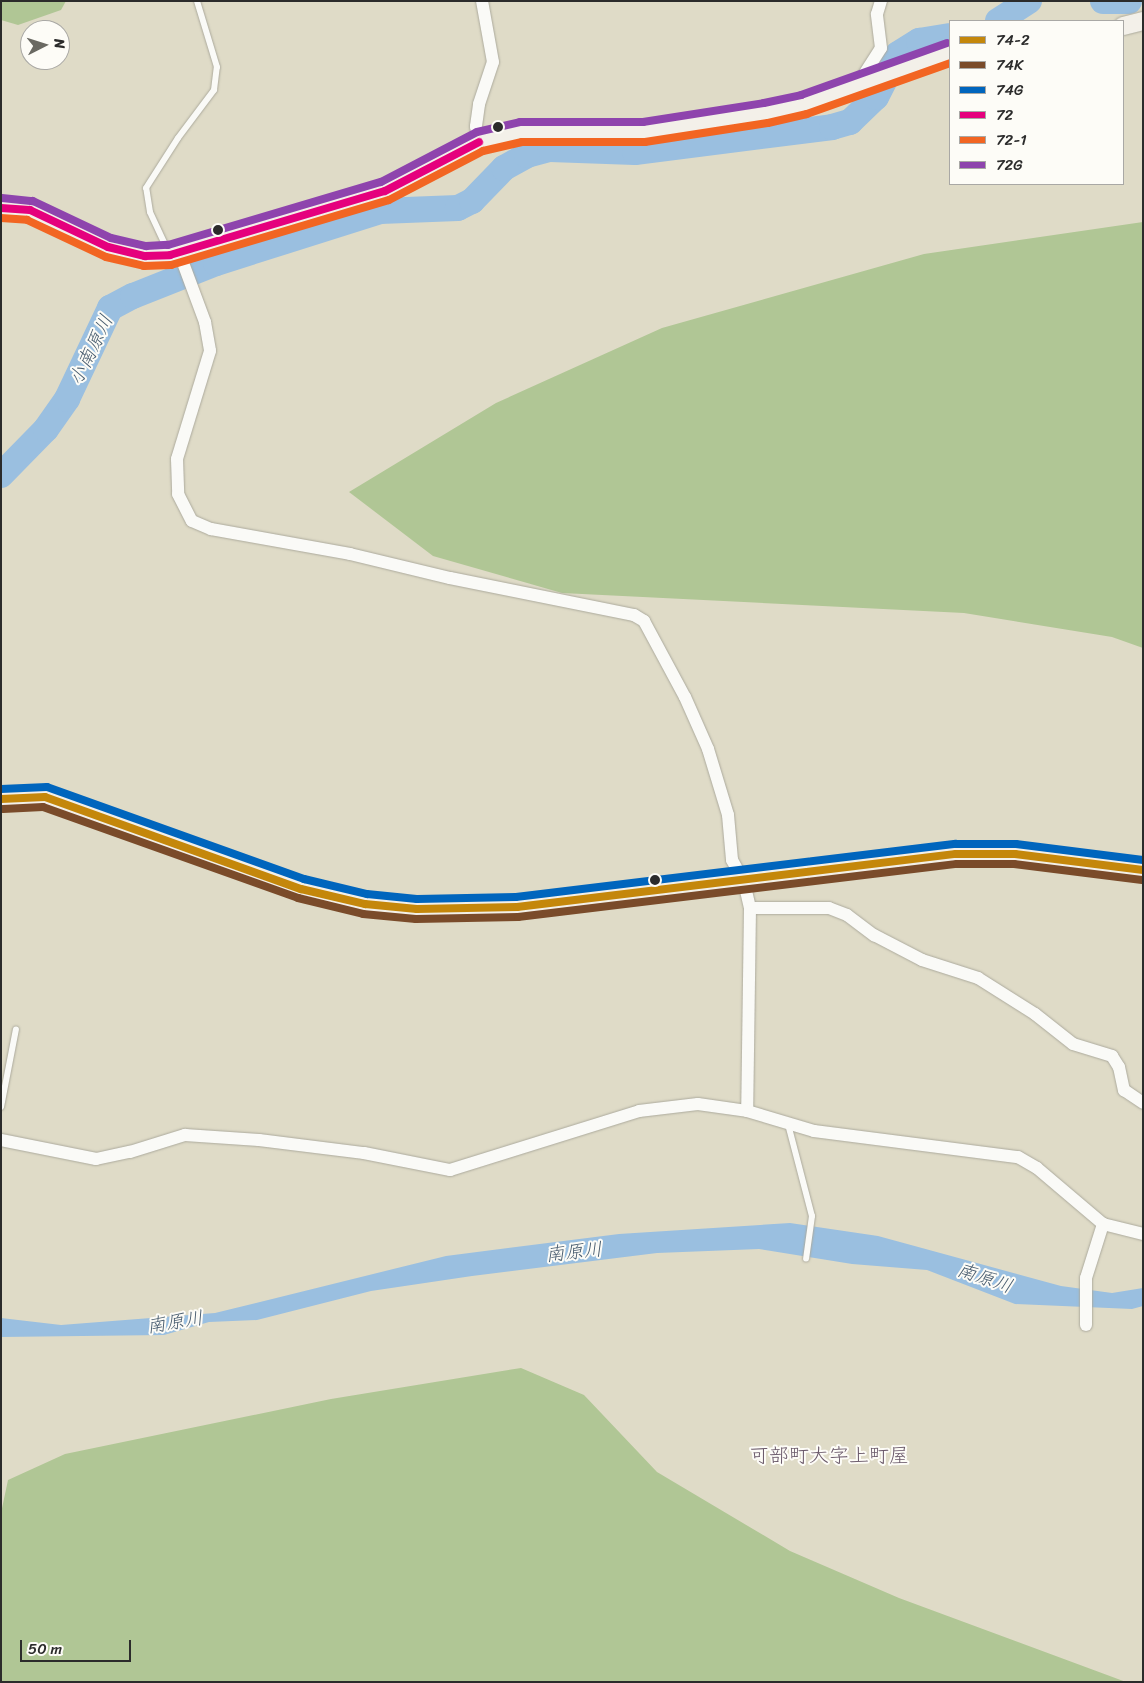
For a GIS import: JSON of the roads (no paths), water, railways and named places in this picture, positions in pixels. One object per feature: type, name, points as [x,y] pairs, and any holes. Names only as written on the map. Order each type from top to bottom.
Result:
[{"type":"main road","points":[[1124,26],[1143,21]]},
{"type":"main road","points":[[1,208],[30,210],[108,247],[145,256],[178,257],[385,190],[479,142],[521,132],[644,132],[804,105],[949,52]]},
{"type":"main road","points":[[1,799],[15,796],[54,800],[301,889],[365,904],[427,909],[516,908],[744,882],[956,854],[1016,854],[1143,870]]},
{"type":"street","points":[[479,142],[476,126],[479,104],[493,62],[482,1]]},
{"type":"street","points":[[856,87],[881,48],[877,14],[880,1]]},
{"type":"street","points":[[178,257],[192,285],[210,350],[178,459],[178,494],[190,519],[211,529],[350,554],[450,578],[634,615],[644,621],[708,749],[728,815],[732,860],[744,882],[750,908],[747,1111]]},
{"type":"street","points":[[750,908],[828,908],[847,915],[874,935],[922,960],[978,978],[1036,1014],[1073,1044],[1112,1056],[1119,1067],[1124,1090],[1143,1103]]},
{"type":"street","points":[[1,1140],[96,1159],[130,1152],[185,1135],[259,1140],[364,1153],[450,1170],[639,1111],[698,1104],[747,1111],[814,1131],[1018,1157],[1037,1168],[1103,1224],[1143,1234]]},
{"type":"street","points":[[1086,1325],[1086,1278],[1103,1224]]},
{"type":"lane","points":[[178,257],[150,212],[146,188],[178,138],[214,90],[217,67],[197,1]]},
{"type":"lane","points":[[1,1108],[16,1029]]},
{"type":"lane","points":[[787,1122],[812,1216],[806,1259]]},
{"type":"water","name":"南原川","points":[[790,1223],[878,1236],[1061,1286],[1112,1293],[1143,1288],[1143,1306],[1132,1309],[1015,1304],[927,1270],[852,1264],[759,1249],[657,1253],[472,1276],[371,1291],[257,1320],[209,1322],[164,1335],[1,1337],[1,1318],[61,1325],[215,1313],[446,1256],[619,1234]]},
{"type":"waterway","name":"小南原川","points":[[1000,20],[1029,1]]},
{"type":"waterway","name":"小南原川","points":[[1103,1],[1129,1]]},
{"type":"waterway","name":"小南原川","points":[[1,475],[46,429],[67,399],[110,308],[133,296],[216,263],[380,211],[458,208],[472,201],[504,168],[527,155],[550,149],[635,152],[832,127],[850,122],[876,97],[898,54],[919,41],[949,36]]},
{"type":"district","name":"可部町大字上町屋","points":[[829,1455]]}]
